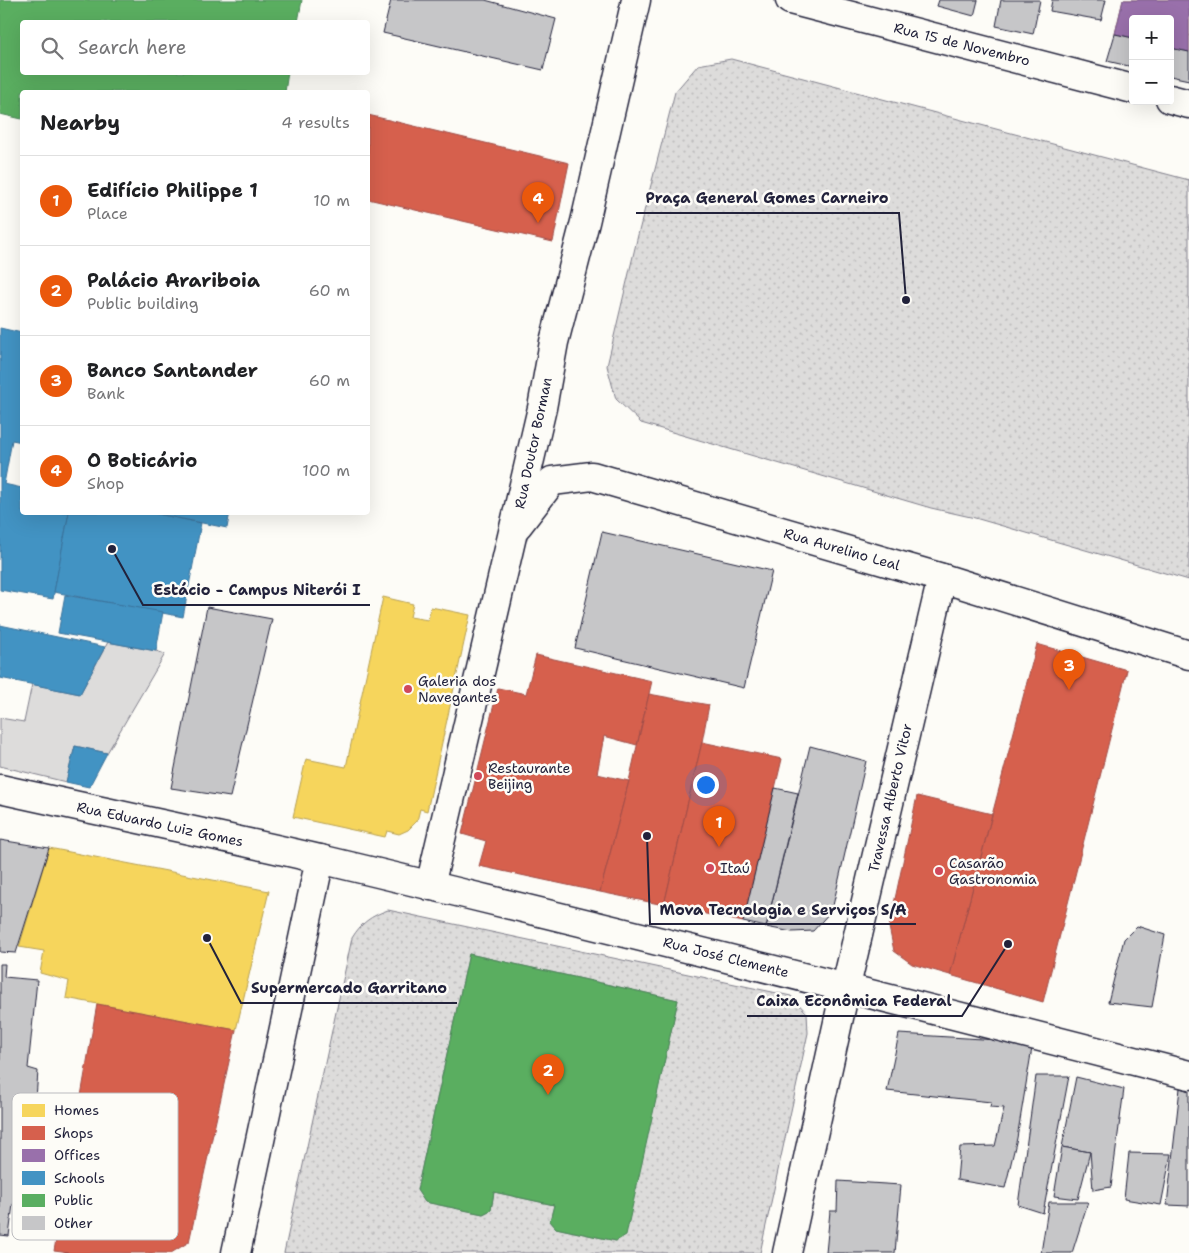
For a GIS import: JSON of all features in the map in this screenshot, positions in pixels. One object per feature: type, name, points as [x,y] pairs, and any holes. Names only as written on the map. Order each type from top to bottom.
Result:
[{"type":"street","name":"Rua Doutor Borman","points":[[430,886],[542,408],[554,342],[585,222],[636,0]]},
{"type":"street","name":"Rua 15 de Novembro","points":[[790,0],[1129,88]]},
{"type":"street","points":[[1174,100],[1189,104]]},
{"type":"street","name":"Rua Aurelino Leal","points":[[514,530],[552,481],[592,476],[942,578],[1189,655]]},
{"type":"street","name":"Travessa Alberto Vitor","points":[[787,1253],[846,986],[942,578]]},
{"type":"street","name":"Rua Eduardo Luiz Gomes","points":[[0,789],[320,859]]},
{"type":"street","points":[[236,1253],[320,859]]},
{"type":"street","name":"Rua José Clemente","points":[[320,859],[846,986],[1189,1075]]},
{"type":"shaded area","points":[[731,59],[1189,180],[1189,580],[975,518],[931,508],[641,423],[616,399],[607,366],[675,92],[698,65]]},
{"type":"shaded area","points":[[108,642],[165,654],[107,753],[75,746],[66,782],[0,766],[0,718],[24,722],[32,684],[80,694]]},
{"type":"shaded area","points":[[388,910],[791,996],[807,1013],[808,1033],[760,1253],[284,1253],[352,938],[363,924]],"holes":[[[469,954],[678,1000],[625,1235],[616,1241],[556,1228],[550,1221],[554,1205],[494,1192],[491,1210],[483,1214],[425,1202],[417,1190]]]},
{"type":"building: Homes","name":"Galeria dos Navegantes","points":[[383,597],[413,604],[410,617],[428,620],[431,607],[470,615],[427,811],[420,809],[417,821],[408,830],[399,834],[387,831],[385,837],[293,817],[306,759],[346,767]]},
{"type":"building: Homes","points":[[49,848],[269,891],[236,1030],[66,998],[69,981],[40,973],[44,951],[19,947]]},
{"type":"building: Shops","points":[[1123,0],[1189,0],[1189,52],[1174,49],[1174,15],[1129,15],[1129,37],[1115,34]]},
{"type":"building: Shops","points":[[370,115],[569,163],[553,242],[370,199]]},
{"type":"building: Shops","points":[[1037,644],[1127,670],[1043,1002],[950,975]]},
{"type":"building: Shops","points":[[536,655],[652,681],[637,745],[604,736],[597,774],[629,781],[600,892],[479,866],[486,841],[462,834],[498,688],[526,694]]},
{"type":"building: Shops","points":[[649,694],[709,705],[664,905],[600,892]]},
{"type":"building: Shops","points":[[702,742],[782,759],[743,922],[664,905]]},
{"type":"building: Shops","name":"Casarão Gastronomia","points":[[917,796],[992,814],[950,975],[912,964],[894,951],[889,927]]},
{"type":"building: Shops","points":[[97,1004],[236,1030],[189,1242],[171,1253],[70,1253],[54,1251],[56,1240],[178,1240],[178,1093],[82,1093]]},
{"type":"building: Offices","points":[[1123,0],[1189,0],[1189,52],[1174,49],[1174,15],[1129,15],[1129,37],[1115,34]]},
{"type":"building: Schools","points":[[0,328],[20,333],[20,442],[12,440],[4,484],[20,488],[20,515],[68,515],[53,599],[0,590]]},
{"type":"building: Schools","points":[[68,515],[162,515],[201,523],[183,617],[54,592]]},
{"type":"building: Schools","points":[[163,515],[229,515],[227,528]]},
{"type":"building: Schools","points":[[65,595],[163,612],[156,651],[58,633]]},
{"type":"building: Schools","points":[[0,625],[105,647],[80,694],[0,678]]},
{"type":"building: Schools","points":[[75,746],[107,753],[89,787],[66,782]]},
{"type":"building: Public","points":[[0,0],[302,0],[298,20],[20,20],[20,75],[288,75],[285,90],[20,90],[20,119],[0,114]]},
{"type":"building: Public","points":[[469,954],[678,1000],[626,1235],[616,1241],[556,1228],[550,1221],[554,1205],[494,1192],[491,1210],[483,1214],[425,1202],[417,1190]]},
{"type":"building: Other","points":[[391,0],[485,0],[556,19],[543,70],[383,33]]},
{"type":"building: Other","points":[[939,0],[978,0],[974,16],[937,6]]},
{"type":"building: Other","points":[[1001,0],[1040,0],[1033,34],[996,26]]},
{"type":"building: Other","points":[[1052,0],[1106,0],[1101,20],[1050,11]]},
{"type":"building: Other","points":[[1115,34],[1129,37],[1129,66],[1107,61]]},
{"type":"building: Other","points":[[1174,49],[1189,52],[1189,80],[1174,77]]},
{"type":"building: Other","points":[[602,532],[772,571],[744,688],[575,648]]},
{"type":"building: Other","points":[[207,607],[272,619],[230,797],[171,788]]},
{"type":"building: Other","points":[[810,746],[866,761],[832,910],[813,931],[792,932],[766,927]]},
{"type":"building: Other","points":[[775,788],[798,793],[766,927],[743,922]]},
{"type":"building: Other","points":[[0,840],[49,848],[16,953],[0,952]]},
{"type":"building: Other","points":[[1137,926],[1165,935],[1152,1007],[1108,1002],[1124,939]]},
{"type":"building: Other","points":[[0,964],[5,964],[4,977],[37,980],[28,1068],[38,1071],[36,1093],[12,1093],[12,1212],[9,1236],[0,1235]]},
{"type":"building: Other","points":[[899,1034],[1033,1042],[1017,1138],[1005,1188],[957,1180],[960,1147],[995,1146],[1004,1108],[990,1107],[991,1102],[887,1091]]},
{"type":"building: Other","points":[[1036,1076],[1069,1076],[1043,1213],[1018,1205]]},
{"type":"building: Other","points":[[1076,1077],[1124,1089],[1111,1187],[1093,1190],[1090,1152],[1062,1147]]},
{"type":"building: Other","points":[[1180,1088],[1189,1091],[1189,1206],[1167,1205]]},
{"type":"building: Other","points":[[1062,1147],[1090,1152],[1078,1199],[1054,1196]]},
{"type":"building: Other","points":[[1129,1153],[1171,1154],[1161,1205],[1124,1199]]},
{"type":"building: Other","points":[[838,1181],[901,1185],[895,1253],[826,1253],[830,1211],[837,1211]]},
{"type":"building: Other","points":[[1049,1202],[1088,1202],[1072,1253],[1041,1253]]},
{"type":"place","name":"O Boticário","points":[[538,223]]},
{"type":"place","name":"Praça General Gomes Carneiro","points":[[906,300]]},
{"type":"place","name":"Estácio - Campus Niterói I","points":[[112,549]]},
{"type":"place","name":"Galeria dos Navegantes","points":[[408,689]]},
{"type":"place","name":"Banco Santander","points":[[1069,690]]},
{"type":"place","name":"Restaurante Beijing","points":[[478,776]]},
{"type":"place","name":"Mova Tecnologia e Serviços S/A","points":[[647,836]]},
{"type":"place","name":"Edifício Philippe 1","points":[[719,847]]},
{"type":"place","name":"Itaú","points":[[710,868]]},
{"type":"place","name":"Casarão Gastronomia","points":[[939,871]]},
{"type":"place","name":"Supermercado Garritano","points":[[207,938]]},
{"type":"place","name":"Caixa Econômica Federal","points":[[1008,944]]},
{"type":"place","name":"Palácio Arariboia","points":[[548,1095]]}]
